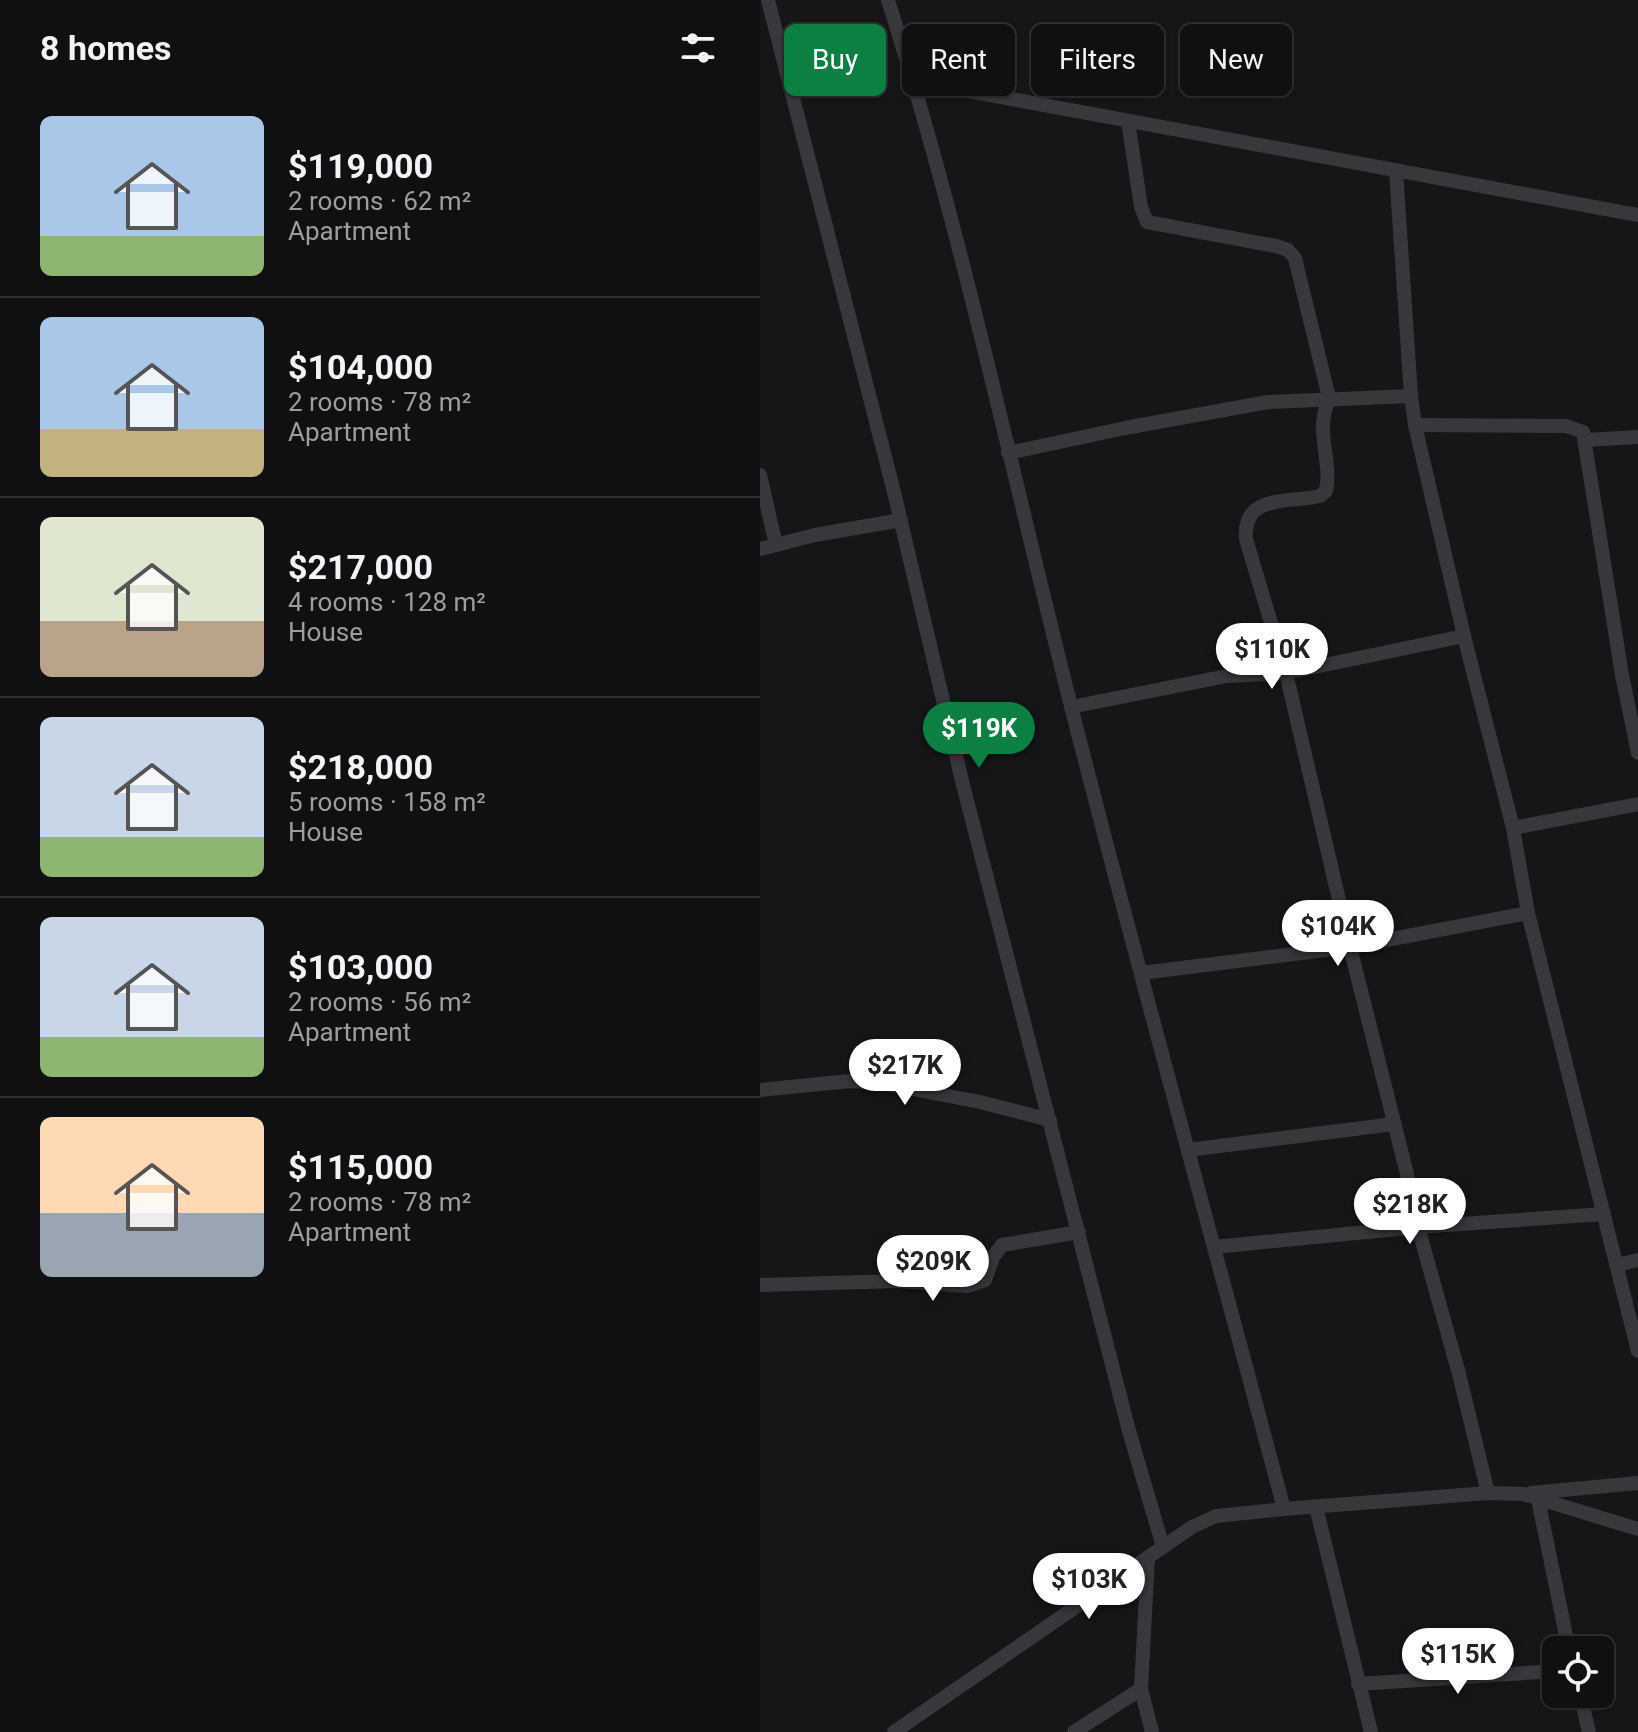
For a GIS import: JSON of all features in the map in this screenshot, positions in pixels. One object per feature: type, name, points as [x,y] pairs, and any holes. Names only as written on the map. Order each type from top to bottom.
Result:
[{"type":"street","points":[[768,0],[901,520],[962,781],[1129,1431],[1163,1547]]},
{"type":"street","points":[[888,0],[902,44]]},
{"type":"street","points":[[918,96],[958,237],[1071,707],[1284,1509]]},
{"type":"street","points":[[994,96],[1638,215]]},
{"type":"street","points":[[1128,121],[1141,207],[1147,222],[1276,246],[1295,258],[1329,398],[1323,416],[1326,491],[1308,499],[1257,507],[1250,513],[1245,528],[1246,539],[1286,673],[1418,1227],[1488,1493]]},
{"type":"street","points":[[1396,171],[1415,425],[1513,828],[1528,913],[1638,1351]]},
{"type":"street","points":[[1008,453],[1268,402],[1411,396]]},
{"type":"street","points":[[1415,425],[1566,426],[1583,432],[1638,753]]},
{"type":"street","points":[[1586,440],[1638,437]]},
{"type":"street","points":[[760,475],[776,545]]},
{"type":"street","points":[[760,549],[815,535],[901,520]]},
{"type":"street","points":[[1071,707],[1227,676],[1286,673],[1464,636]]},
{"type":"street","points":[[1513,828],[1638,804]]},
{"type":"street","points":[[1141,973],[1350,947],[1528,913]]},
{"type":"street","points":[[760,1090],[835,1082],[881,1083],[980,1102],[1050,1120]]},
{"type":"street","points":[[1188,1150],[1394,1124]]},
{"type":"street","points":[[1214,1247],[1418,1227],[1604,1214]]},
{"type":"street","points":[[760,1285],[897,1281],[967,1286],[985,1280],[993,1257],[1002,1245],[1079,1232]]},
{"type":"street","points":[[1617,1265],[1638,1260]]},
{"type":"street","points":[[894,1732],[1192,1527],[1216,1516],[1488,1493],[1530,1496],[1638,1483]]},
{"type":"street","points":[[1530,1496],[1638,1529]]},
{"type":"street","points":[[1530,1496],[1565,1636]]},
{"type":"street","points":[[1316,1507],[1371,1732]]},
{"type":"street","points":[[1148,1557],[1141,1689],[1152,1732]]},
{"type":"street","points":[[1358,1684],[1542,1672]]},
{"type":"street","points":[[1074,1732],[1141,1689]]},
{"type":"street","points":[[1583,1708],[1589,1732]]}]
